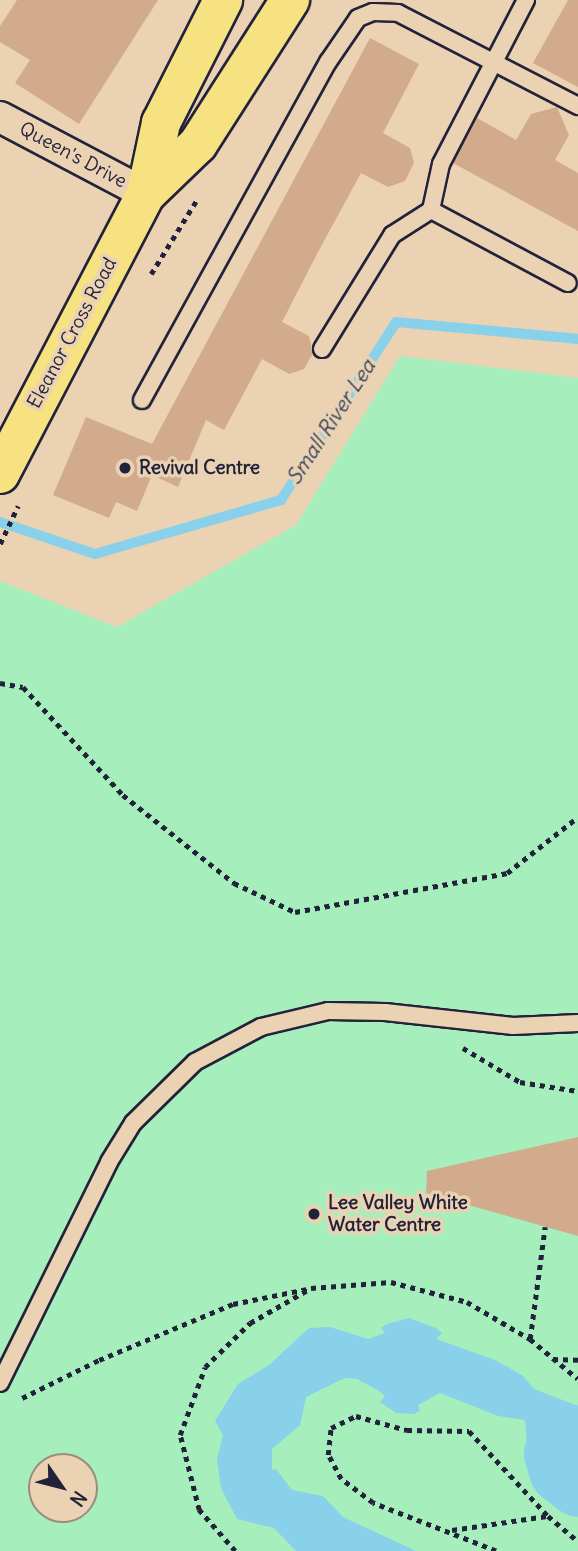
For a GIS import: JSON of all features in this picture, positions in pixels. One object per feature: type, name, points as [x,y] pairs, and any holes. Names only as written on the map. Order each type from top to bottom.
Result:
[{"type":"main road","name":"Eleanor Cross Road","points":[[146,194],[161,122],[223,0]]},
{"type":"main road","name":"Eleanor Cross Road","points":[[10,488],[10,430],[146,194],[198,144],[290,0]]},
{"type":"street","name":"Queen's Drive","points":[[0,117],[146,194]]},
{"type":"lane","points":[[322,349],[392,235],[431,210],[440,164],[490,64],[526,0]]},
{"type":"lane","points":[[142,400],[328,62],[358,18],[373,12],[398,13],[490,64],[578,106]]},
{"type":"lane","points":[[431,210],[568,283]]},
{"type":"lane","points":[[0,1383],[109,1162],[133,1123],[195,1062],[261,1027],[296,1015],[351,1011],[453,1018],[513,1026],[578,1023]]},
{"type":"path","points":[[148,278],[197,199]]},
{"type":"path","points":[[0,544],[10,488]]},
{"type":"path","points":[[0,683],[23,687],[123,795],[234,883],[295,912],[507,873],[578,817]]},
{"type":"path","points":[[453,1018],[453,1040],[480,1062],[520,1082],[578,1091]]},
{"type":"path","points":[[530,1339],[545,1227]]},
{"type":"path","points":[[12,1400],[233,1304],[311,1288],[391,1282],[467,1302],[530,1339],[578,1378]]},
{"type":"path","points":[[235,1551],[199,1510],[180,1435],[205,1367],[250,1323],[311,1288]]},
{"type":"path","points":[[552,1359],[578,1360]]},
{"type":"path","points":[[496,1551],[450,1531],[402,1517],[373,1503],[341,1479],[328,1455],[331,1428],[356,1416],[407,1430],[470,1431],[548,1516],[578,1541]]},
{"type":"path","points":[[450,1531],[548,1516]]},
{"type":"green space","points":[[400,356],[578,378],[578,1551],[0,1551],[0,581],[117,627],[296,525]]},
{"type":"water","points":[[409,1318],[436,1328],[442,1333],[436,1339],[495,1360],[522,1375],[534,1389],[578,1406],[578,1475],[565,1465],[556,1476],[528,1455],[525,1420],[498,1416],[440,1393],[418,1405],[420,1411],[414,1414],[396,1413],[380,1402],[385,1396],[379,1391],[357,1379],[345,1378],[306,1397],[300,1425],[272,1449],[272,1470],[276,1469],[292,1490],[323,1496],[343,1517],[416,1551],[296,1551],[274,1528],[237,1519],[221,1488],[217,1459],[223,1435],[215,1421],[238,1384],[269,1365],[309,1328],[330,1327],[368,1339],[385,1333],[381,1328],[387,1324]]},
{"type":"building","points":[[17,0],[158,0],[79,124],[15,83],[30,60],[0,42],[0,26]]},
{"type":"building","points":[[568,0],[578,0],[578,87],[533,63]]},
{"type":"building","points":[[370,38],[419,64],[383,133],[410,148],[414,163],[405,181],[388,187],[361,173],[318,252],[282,322],[309,336],[313,353],[304,369],[289,374],[262,359],[224,430],[206,420],[178,487],[152,475],[137,511],[116,502],[109,518],[53,495],[86,417],[152,444]]},
{"type":"building","points":[[557,107],[569,135],[555,160],[578,173],[578,231],[453,163],[477,118],[516,140],[531,114]]},
{"type":"building","points":[[578,1137],[578,1236],[426,1193],[427,1171]]},
{"type":"waterway","name":"Small River Lea","points":[[0,522],[95,554],[281,500],[396,322],[578,339]]},
{"type":"waterway","points":[[568,1436],[556,1453],[561,1470],[578,1484]]},
{"type":"place","name":"Revival Centre","points":[[125,468]]},
{"type":"place","name":"Lee Valley White Water Centre","points":[[314,1214]]}]
